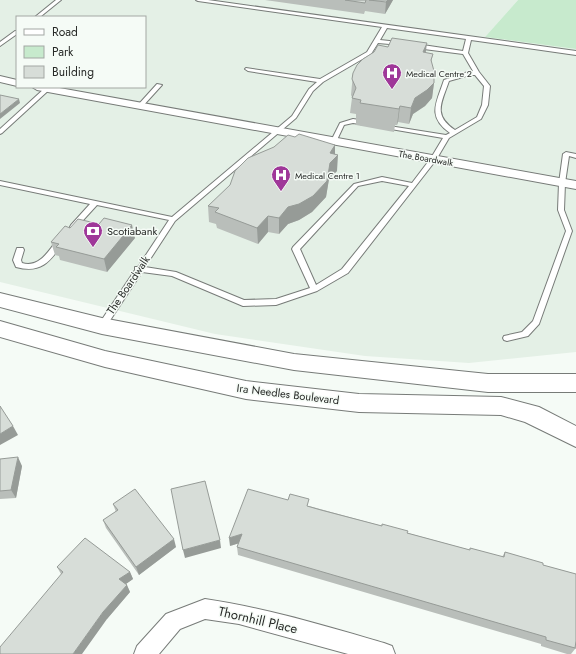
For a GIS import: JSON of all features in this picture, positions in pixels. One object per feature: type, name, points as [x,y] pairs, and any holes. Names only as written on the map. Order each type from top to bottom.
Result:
[{"type":"main road","points":[[0,300],[102,326],[294,362],[488,383],[576,384]]},
{"type":"main road","name":"Ira Needles Boulevard","points":[[0,329],[105,359],[246,390],[359,403],[501,406],[531,414],[576,437]]},
{"type":"street","points":[[0,79],[16,83]]},
{"type":"street","name":"The Boardwalk","points":[[42,88],[576,185]]},
{"type":"street","name":"Thornhill Place","points":[[145,654],[173,621],[204,609],[240,614],[384,654]]},
{"type":"lane","points":[[39,16],[58,0]]},
{"type":"lane","points":[[198,0],[576,53]]},
{"type":"lane","points":[[277,131],[294,117],[311,90],[320,81],[369,53],[384,27]]},
{"type":"lane","points":[[0,44],[16,33]]},
{"type":"lane","points":[[380,125],[447,137],[480,118],[485,105],[487,86],[465,53],[469,39]]},
{"type":"lane","points":[[377,41],[465,53]]},
{"type":"lane","points":[[248,70],[320,81]]},
{"type":"lane","points":[[456,133],[444,126],[438,119],[437,110],[447,80],[470,73],[477,73]]},
{"type":"lane","points":[[140,106],[159,85]]},
{"type":"lane","points":[[0,132],[42,88]]},
{"type":"lane","points":[[334,141],[342,124],[357,121],[372,124]]},
{"type":"lane","name":"The Boardwalk","points":[[102,326],[138,269],[173,220],[277,131]]},
{"type":"lane","points":[[138,269],[173,274],[243,304],[276,302],[314,289],[345,271],[434,159],[447,137]]},
{"type":"lane","points":[[507,338],[525,334],[536,322],[569,231],[560,210],[562,183],[566,154],[576,156]]},
{"type":"lane","points":[[314,289],[296,249],[356,185],[382,179],[413,185]]},
{"type":"lane","points":[[0,183],[173,220]]},
{"type":"lane","points":[[20,250],[17,260],[19,265],[28,268],[38,266],[95,203]]},
{"type":"shaded area","points":[[0,0],[518,0],[485,37],[576,49],[576,352],[469,363],[365,356],[215,334],[0,282]]},
{"type":"green space","points":[[518,0],[576,0],[576,49],[485,37]]},
{"type":"building","points":[[345,0],[366,0],[365,3]]},
{"type":"building","points":[[369,0],[388,0],[386,2]]},
{"type":"building","name":"Medical Centre 2","points":[[392,38],[427,43],[423,52],[433,54],[431,60],[434,71],[434,83],[415,98],[411,108],[400,106],[399,109],[360,103],[361,100],[352,98],[356,88],[352,79],[357,65],[374,52],[378,45],[388,47]]},
{"type":"building","points":[[0,95],[19,99],[0,114]]},
{"type":"building","name":"Medical Centre 1","points":[[299,134],[335,145],[330,153],[338,155],[330,163],[327,181],[313,196],[299,204],[288,207],[279,218],[268,216],[257,228],[215,212],[219,208],[208,206],[230,185],[235,171],[248,158],[274,147],[288,135],[295,137]]},
{"type":"building","points":[[104,218],[132,225],[104,259],[56,247],[59,244],[51,242],[65,226],[70,228],[78,219],[99,224]]},
{"type":"building","points":[[0,406],[13,426],[0,434]]},
{"type":"building","points":[[18,457],[11,490],[0,491],[0,459]]},
{"type":"building","points":[[205,481],[220,540],[183,550],[171,489]]},
{"type":"building","points":[[135,489],[174,539],[136,567],[103,520],[118,510],[113,504]]},
{"type":"building","points":[[248,489],[288,500],[290,494],[309,499],[307,506],[321,510],[382,526],[382,524],[408,531],[407,533],[470,550],[470,548],[504,557],[505,552],[576,574],[575,648],[546,640],[546,637],[237,547],[242,534],[229,538]]},
{"type":"building","points":[[85,538],[130,572],[119,579],[127,585],[103,612],[73,654],[0,654],[0,647],[63,572],[57,567]]},
{"type":"place","name":"Medical Centre 2","points":[[392,90]]},
{"type":"place","name":"Medical Centre 1","points":[[281,192]]},
{"type":"place","name":"Scotiabank","points":[[93,248]]}]
